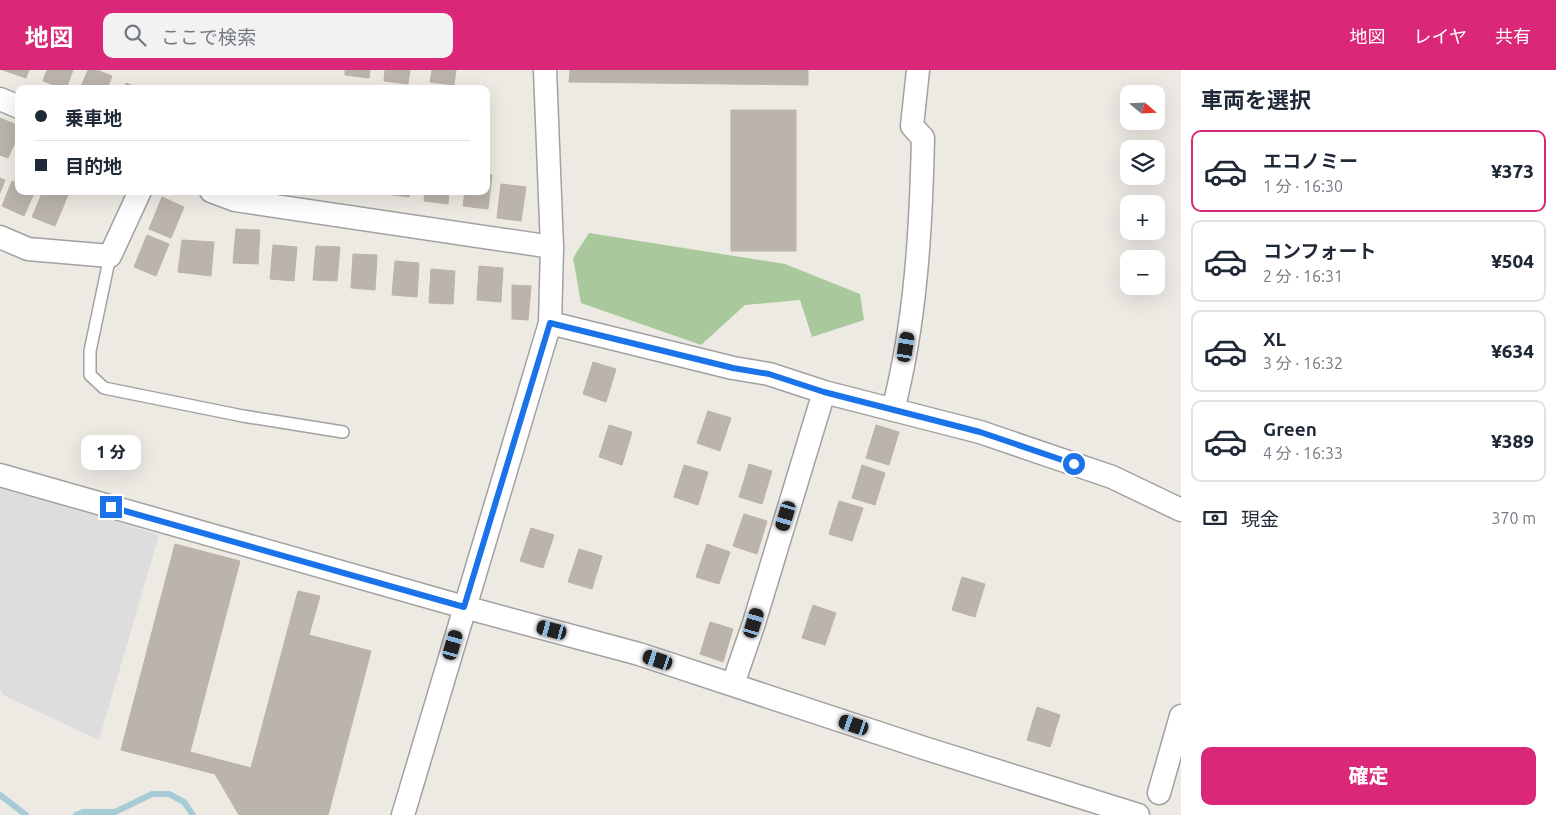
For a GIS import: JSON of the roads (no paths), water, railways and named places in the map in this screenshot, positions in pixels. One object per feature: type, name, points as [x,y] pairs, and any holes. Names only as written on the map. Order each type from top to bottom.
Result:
[{"type":"street","points":[[403,815],[550,323],[552,246],[545,70]]},
{"type":"street","points":[[893,410],[900,382],[914,295],[922,207],[923,138],[912,126],[918,70]]},
{"type":"street","points":[[0,99],[15,105]]},
{"type":"street","points":[[0,237],[28,249],[110,256],[138,195]]},
{"type":"street","points":[[222,195],[235,200],[552,246]]},
{"type":"street","points":[[550,323],[733,368],[769,374],[824,392],[980,432],[1112,477],[1181,510]]},
{"type":"street","points":[[733,684],[754,623],[824,392]]},
{"type":"street","points":[[0,475],[464,607],[639,654],[924,748],[1138,815]]},
{"type":"street","points":[[1158,793],[1181,716]]},
{"type":"lane","points":[[110,256],[90,352],[90,375],[104,388],[243,416],[343,432]]},
{"type":"waterway","points":[[76,815],[83,812],[115,812],[152,794],[169,794],[184,802],[193,815]]},
{"type":"waterway","points":[[0,795],[26,815]]}]
